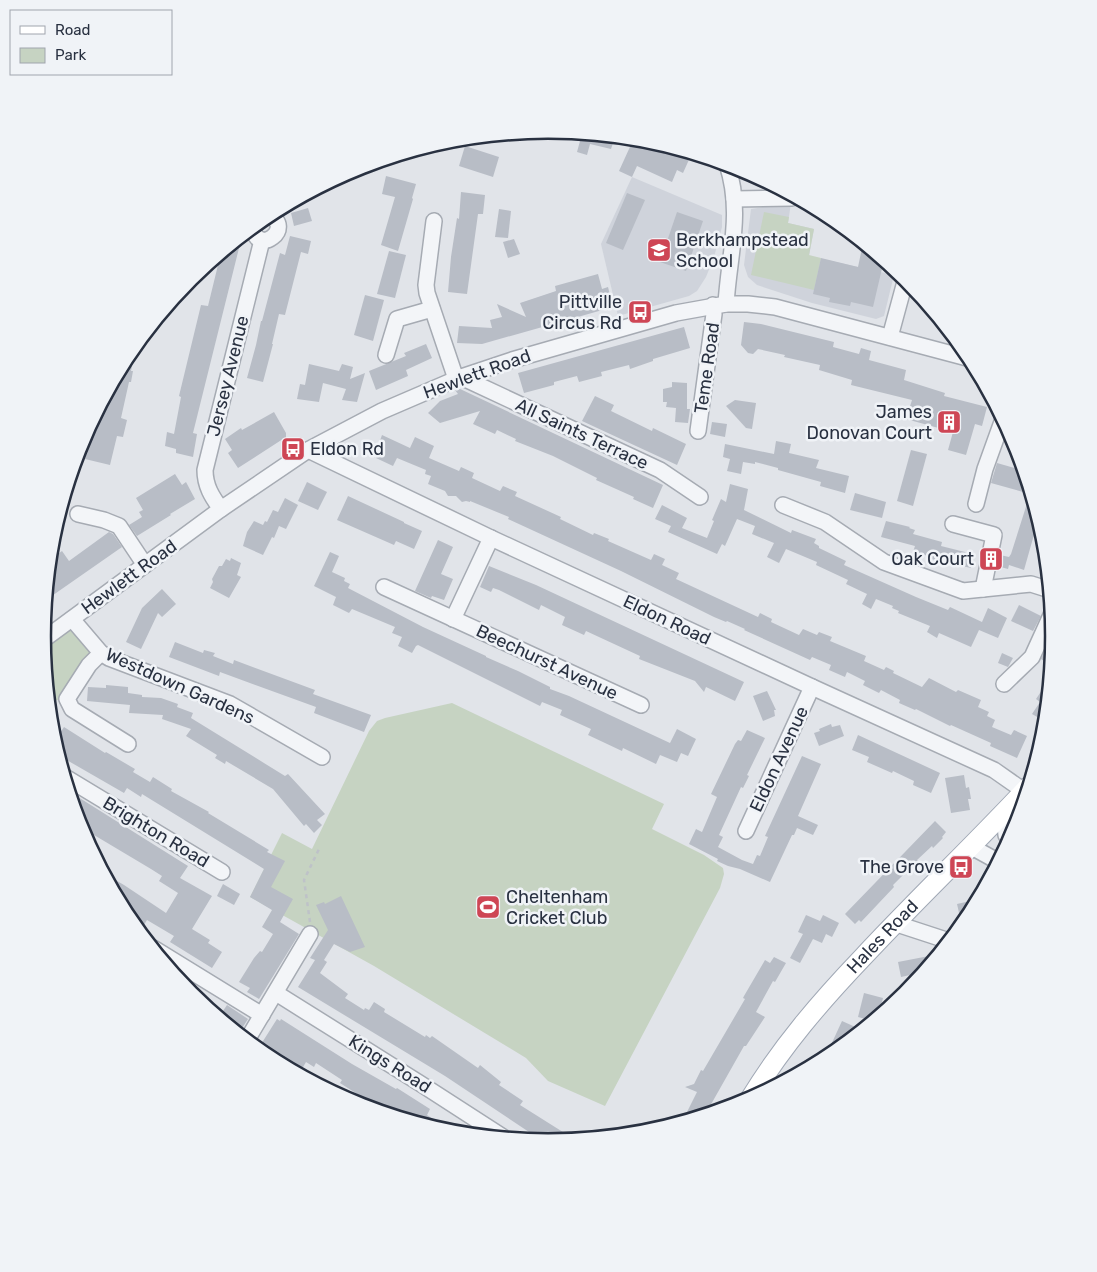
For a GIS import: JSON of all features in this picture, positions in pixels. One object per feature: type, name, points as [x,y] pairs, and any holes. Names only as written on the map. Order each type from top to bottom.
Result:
[{"type":"main road","name":"Hales Road","points":[[758,1086],[804,1021],[894,923],[1019,796]]},
{"type":"street","name":"Teme Road","points":[[698,431],[714,314],[720,304],[734,240],[736,214],[729,173]]},
{"type":"street","points":[[734,200],[784,198]]},
{"type":"street","points":[[255,235],[262,240],[272,239],[278,231],[276,220]]},
{"type":"street","points":[[434,221],[426,285],[432,310],[458,378]]},
{"type":"street","name":"Jersey Avenue","points":[[221,509],[207,486],[205,478],[206,463],[262,240]]},
{"type":"street","points":[[890,337],[903,288]]},
{"type":"street","name":"Hewlett Road","points":[[51,634],[221,509],[308,450],[382,411],[458,378],[512,360],[676,313],[720,304],[748,304],[775,307],[959,356]]},
{"type":"street","points":[[386,355],[397,319],[432,310]]},
{"type":"street","name":"All Saints Terrace","points":[[458,378],[660,470],[700,497]]},
{"type":"street","points":[[976,504],[985,469],[1000,429]]},
{"type":"street","name":"Eldon Road","points":[[308,450],[491,538],[994,770],[1022,785]]},
{"type":"street","points":[[783,505],[825,522],[884,562],[963,591],[1031,584],[1043,588]]},
{"type":"street","points":[[78,514],[104,520],[119,526],[145,565]]},
{"type":"street","points":[[953,524],[994,535],[983,589]]},
{"type":"street","points":[[453,618],[491,538]]},
{"type":"street","name":"Beechurst Avenue","points":[[384,587],[641,705]]},
{"type":"street","name":"Westdown Gardens","points":[[72,619],[101,652],[109,658],[230,704],[322,757]]},
{"type":"street","points":[[1004,684],[1032,657],[1046,627]]},
{"type":"street","points":[[101,652],[89,665],[68,699],[72,709],[128,744]]},
{"type":"street","name":"Eldon Avenue","points":[[746,831],[812,687]]},
{"type":"street","name":"Brighton Road","points":[[74,782],[222,872]]},
{"type":"street","points":[[999,816],[1005,825],[1006,831]]},
{"type":"street","points":[[970,846],[993,859]]},
{"type":"street","points":[[894,923],[943,939]]},
{"type":"street","points":[[251,1034],[310,934]]},
{"type":"street","points":[[171,959],[262,1015]]},
{"type":"street","name":"Kings Road","points":[[276,993],[490,1130]]},
{"type":"path","points":[[310,934],[304,880],[320,847]]},
{"type":"shaded area","name":"Berkhampstead School","points":[[632,177],[722,215],[722,227],[714,257],[706,277],[697,291],[689,296],[618,316],[601,244]]},
{"type":"shaded area","name":"Berkhampstead School","points":[[791,203],[788,223],[814,229],[809,256],[889,274],[893,278],[884,316],[876,319],[812,303],[757,285],[748,277],[744,265],[751,209]]},
{"type":"green space","points":[[764,212],[789,217],[788,223],[814,229],[809,255],[821,258],[814,290],[751,275]]},
{"type":"green space","points":[[72,619],[101,653],[67,699],[56,700],[52,669],[51,634]]},
{"type":"green space","name":"Cheltenham Cricket Club","points":[[452,703],[664,804],[652,829],[704,855],[723,868],[724,874],[720,888],[605,1106],[548,1081],[526,1058],[374,966],[250,897],[282,833],[312,849],[369,731],[377,721]]},
{"type":"building","points":[[577,140],[613,143],[611,149],[590,144],[587,155],[577,152],[580,141]]},
{"type":"building","points":[[465,146],[499,157],[493,177],[459,166]]},
{"type":"building","points":[[631,146],[689,160],[683,173],[677,170],[672,182],[637,166],[632,177],[619,171]]},
{"type":"building","points":[[386,176],[416,184],[398,251],[381,245],[395,197],[382,194]]},
{"type":"building","points":[[461,192],[485,195],[483,214],[478,214],[467,294],[448,292],[451,257],[457,218],[459,219]]},
{"type":"building","points":[[627,193],[645,200],[623,250],[606,243]]},
{"type":"building","points":[[308,208],[312,221],[294,226],[291,213]]},
{"type":"building","points":[[499,209],[511,211],[508,238],[495,237]]},
{"type":"building","points":[[677,212],[703,221],[686,271],[660,262]]},
{"type":"building","points":[[290,236],[311,241],[308,254],[301,252],[285,315],[279,314],[263,382],[247,378],[280,253],[285,255]]},
{"type":"building","points":[[514,239],[520,254],[508,258],[503,242]]},
{"type":"building","points":[[239,247],[193,433],[197,434],[193,457],[176,453],[176,449],[165,446],[167,432],[174,434],[181,397],[179,396],[201,305],[208,306],[218,265]]},
{"type":"building","points":[[861,250],[882,268],[873,307],[851,302],[850,306],[829,302],[830,298],[813,294],[821,258],[858,267]]},
{"type":"building","points":[[389,251],[406,255],[395,298],[377,294]]},
{"type":"building","points":[[598,274],[602,289],[608,287],[613,307],[482,344],[457,343],[459,326],[492,328],[490,320],[502,317],[497,304],[526,317],[520,303],[556,291],[555,286]]},
{"type":"building","points":[[365,295],[384,300],[373,341],[354,335]]},
{"type":"building","points":[[744,322],[761,324],[834,342],[833,347],[859,354],[861,348],[871,351],[869,360],[906,370],[904,380],[945,393],[944,396],[987,407],[982,426],[975,424],[966,455],[948,450],[953,432],[906,419],[912,400],[851,385],[852,380],[819,370],[820,365],[758,349],[753,354],[748,353],[741,345]]},
{"type":"building","points":[[684,327],[690,348],[653,359],[653,361],[630,369],[629,365],[601,372],[602,376],[579,382],[577,376],[554,382],[554,385],[524,393],[518,373]]},
{"type":"building","points":[[426,344],[432,358],[406,370],[408,376],[376,390],[369,371],[406,356],[404,353]]},
{"type":"building","points":[[132,364],[131,382],[129,382],[121,418],[127,420],[123,437],[117,436],[110,465],[85,459],[103,416]]},
{"type":"building","points":[[309,364],[339,371],[342,364],[353,367],[350,379],[365,373],[357,402],[342,400],[346,389],[323,383],[319,402],[297,399],[300,384],[305,385]]},
{"type":"building","points":[[672,382],[687,383],[687,409],[690,409],[688,423],[675,422],[676,408],[666,407],[667,402],[663,402],[663,389],[672,387]]},
{"type":"building","points":[[458,388],[663,485],[653,508],[553,456],[515,441],[516,439],[497,430],[495,434],[473,424],[480,411],[440,423],[428,413],[440,401],[458,394],[455,390]]},
{"type":"building","points":[[595,396],[614,405],[611,411],[652,431],[653,428],[686,444],[677,465],[582,421]]},
{"type":"building","points":[[735,400],[756,403],[752,429],[746,428],[726,406]]},
{"type":"building","points":[[274,412],[286,433],[286,437],[238,468],[228,453],[232,450],[225,439],[241,428],[242,430]]},
{"type":"building","points":[[712,422],[727,424],[725,437],[710,434]]},
{"type":"building","points":[[382,435],[410,448],[415,437],[434,446],[429,458],[459,471],[461,467],[474,473],[472,478],[500,491],[503,486],[517,492],[515,496],[561,517],[560,519],[593,535],[594,533],[609,539],[608,541],[651,560],[654,554],[665,559],[662,565],[679,573],[676,579],[758,617],[760,613],[772,619],[771,622],[799,635],[803,629],[817,635],[819,632],[832,637],[830,641],[866,656],[864,661],[884,670],[886,667],[894,671],[893,673],[922,687],[929,678],[956,692],[958,690],[981,700],[978,707],[989,712],[987,716],[995,720],[992,727],[1011,735],[1014,730],[1027,736],[1017,758],[990,746],[991,743],[899,703],[900,700],[881,690],[879,693],[863,685],[865,681],[847,672],[845,677],[829,670],[831,665],[812,657],[810,660],[745,629],[714,617],[621,571],[508,519],[509,517],[470,501],[462,502],[456,496],[448,496],[445,491],[428,484],[431,476],[425,474],[426,470],[397,458],[393,466],[376,458],[380,450],[377,449]]},
{"type":"building","points":[[776,441],[791,444],[789,453],[819,460],[816,468],[849,476],[845,493],[820,486],[821,482],[755,462],[755,464],[743,462],[741,474],[727,471],[730,459],[723,457],[725,444],[774,454]]},
{"type":"building","points":[[911,450],[927,454],[913,506],[897,501]]},
{"type":"building","points":[[997,463],[1016,468],[1024,492],[991,483]]},
{"type":"building","points":[[175,474],[182,485],[186,482],[195,499],[137,536],[129,525],[142,517],[139,512],[143,510],[136,498]]},
{"type":"building","points":[[307,482],[327,492],[318,510],[298,501]]},
{"type":"building","points":[[730,484],[748,489],[744,510],[791,533],[792,530],[816,539],[814,543],[819,548],[846,561],[844,565],[916,597],[948,610],[950,607],[982,622],[988,608],[1007,618],[998,638],[979,630],[971,647],[939,633],[937,638],[927,632],[930,626],[898,613],[899,611],[892,608],[893,606],[876,599],[871,609],[862,604],[867,594],[846,584],[848,580],[816,565],[817,562],[786,549],[779,563],[767,557],[774,543],[752,534],[755,526],[737,519],[725,546],[722,544],[717,554],[668,532],[671,526],[655,519],[662,505],[687,518],[682,528],[707,538],[721,499],[726,502]]},
{"type":"building","points":[[855,493],[886,502],[882,518],[850,510]]},
{"type":"building","points":[[348,496],[422,531],[414,549],[396,541],[394,545],[337,520]]},
{"type":"building","points":[[285,498],[298,505],[286,529],[279,526],[263,555],[243,546],[247,532],[254,521],[263,525],[265,521],[267,522],[273,510],[278,512]]},
{"type":"building","points":[[1027,502],[1035,533],[1024,570],[1009,565],[1008,569],[997,566],[1000,555],[1009,557]]},
{"type":"building","points":[[886,521],[910,527],[915,530],[913,534],[942,542],[941,546],[973,554],[971,568],[931,559],[932,557],[913,552],[915,546],[881,537]]},
{"type":"building","points":[[109,532],[113,534],[122,547],[53,595],[59,553],[62,551],[69,561]]},
{"type":"building","points":[[438,540],[453,547],[441,574],[453,579],[444,600],[432,596],[431,598],[415,591]]},
{"type":"building","points":[[330,552],[339,556],[332,572],[345,578],[344,581],[350,584],[348,588],[423,627],[550,687],[550,689],[670,743],[677,729],[696,739],[688,756],[681,753],[677,762],[660,755],[656,764],[623,748],[622,751],[588,735],[591,729],[560,715],[562,710],[542,702],[540,706],[418,645],[412,653],[398,646],[402,637],[392,633],[395,627],[352,609],[349,613],[333,605],[336,597],[314,586]]},
{"type":"building","points":[[231,558],[241,563],[237,575],[241,577],[229,598],[210,588],[213,582],[212,579],[219,566],[222,566],[226,559],[230,561]]},
{"type":"building","points":[[489,566],[536,585],[744,682],[735,701],[706,687],[704,692],[695,681],[639,659],[640,656],[586,631],[584,635],[562,625],[565,617],[541,605],[539,610],[499,590],[493,588],[491,592],[480,587]]},
{"type":"building","points":[[162,589],[176,604],[162,617],[158,613],[141,649],[126,642],[142,608]]},
{"type":"building","points":[[1019,605],[1041,616],[1033,631],[1011,621]]},
{"type":"building","points":[[175,642],[203,653],[204,650],[215,653],[213,656],[233,664],[234,660],[315,690],[313,694],[371,715],[364,732],[314,713],[316,707],[220,672],[219,676],[169,657]]},
{"type":"building","points":[[1046,649],[1045,658],[1044,661],[1041,659]]},
{"type":"building","points":[[1002,653],[1013,658],[1008,667],[998,663]]},
{"type":"building","points":[[106,685],[128,687],[128,693],[142,695],[142,697],[161,698],[178,704],[177,707],[193,713],[191,718],[285,776],[288,774],[325,814],[317,820],[322,825],[314,833],[306,824],[304,826],[273,789],[226,761],[225,764],[215,758],[217,755],[186,736],[191,729],[162,719],[163,715],[129,713],[130,705],[87,701],[88,687],[106,688]]},
{"type":"building","points":[[1042,689],[1038,718],[1032,714],[1040,702],[1036,699]]},
{"type":"building","points":[[767,691],[776,710],[774,710],[775,716],[763,721],[753,696]]},
{"type":"building","points":[[831,724],[832,727],[840,725],[844,736],[819,746],[814,733]]},
{"type":"building","points":[[64,727],[105,753],[135,769],[133,772],[150,782],[153,777],[172,789],[171,791],[209,812],[269,850],[267,852],[285,861],[271,887],[293,899],[280,922],[299,934],[259,999],[247,992],[250,988],[239,982],[254,958],[260,951],[262,952],[273,934],[262,927],[272,910],[250,897],[264,869],[142,794],[141,797],[127,788],[124,793],[67,760],[61,732]]},
{"type":"building","points":[[747,730],[765,738],[747,775],[749,776],[743,788],[741,787],[719,835],[723,837],[718,847],[742,860],[753,864],[757,855],[760,856],[768,837],[765,836],[802,756],[821,764],[798,816],[818,825],[813,835],[797,828],[770,882],[717,861],[718,859],[689,844],[696,829],[702,832],[717,797],[711,794],[735,744],[738,740],[741,741]]},
{"type":"building","points":[[858,735],[940,773],[931,793],[913,785],[914,781],[867,762],[869,757],[852,750]]},
{"type":"building","points":[[964,775],[966,788],[969,787],[971,799],[968,799],[970,810],[951,813],[945,778]]},
{"type":"building","points":[[78,797],[188,866],[180,878],[212,896],[192,929],[210,940],[208,943],[222,952],[212,968],[170,942],[174,936],[147,920],[144,925],[115,880],[166,913],[178,893],[159,881],[162,876],[94,835]]},
{"type":"building","points":[[935,821],[946,832],[943,838],[917,860],[919,862],[893,885],[894,887],[861,922],[859,920],[855,924],[845,914]]},
{"type":"building","points":[[223,884],[240,894],[234,905],[217,896]]},
{"type":"building","points":[[341,896],[365,947],[350,952],[334,944],[324,960],[327,962],[320,973],[348,994],[345,998],[364,1010],[365,1008],[369,1010],[374,1002],[385,1009],[384,1012],[425,1037],[426,1035],[430,1038],[432,1036],[478,1068],[480,1065],[501,1082],[499,1085],[523,1101],[520,1105],[564,1133],[530,1132],[445,1076],[298,987],[315,960],[310,958],[328,930],[316,905],[324,902],[325,904]]},
{"type":"building","points":[[969,901],[960,915],[957,904]]},
{"type":"building","points":[[806,915],[820,921],[823,915],[839,923],[832,937],[826,934],[822,943],[813,939],[800,963],[790,958],[803,934],[798,932]]},
{"type":"building","points":[[929,956],[912,975],[901,977],[898,962]]},
{"type":"building","points":[[774,957],[786,963],[775,982],[773,981],[756,1012],[765,1017],[746,1046],[744,1046],[710,1106],[686,1113],[697,1092],[685,1087],[694,1084],[701,1070],[703,1071],[745,999],[743,998],[744,996],[765,960],[770,963]]},
{"type":"building","points":[[864,993],[883,998],[881,1005],[865,1019],[858,1017]]},
{"type":"building","points":[[227,1005],[248,1019],[243,1027],[223,1011]]},
{"type":"building","points":[[277,1019],[280,1021],[281,1019],[352,1064],[397,1088],[430,1109],[427,1115],[434,1120],[389,1107],[360,1096],[340,1083],[342,1080],[316,1063],[314,1067],[306,1062],[302,1068],[262,1042]]},
{"type":"building","points":[[842,1021],[855,1027],[851,1030],[831,1045]]},
{"type":"place","name":"Berkhampstead School","points":[[659,250]]},
{"type":"place","name":"Pittville Circus Rd","points":[[640,312]]},
{"type":"place","name":"James Donovan Court","points":[[949,422]]},
{"type":"place","name":"Eldon Rd","points":[[293,449]]},
{"type":"place","name":"Oak Court","points":[[991,559]]},
{"type":"place","name":"The Grove","points":[[961,867]]},
{"type":"place","name":"Cheltenham Cricket Club","points":[[488,907]]}]
